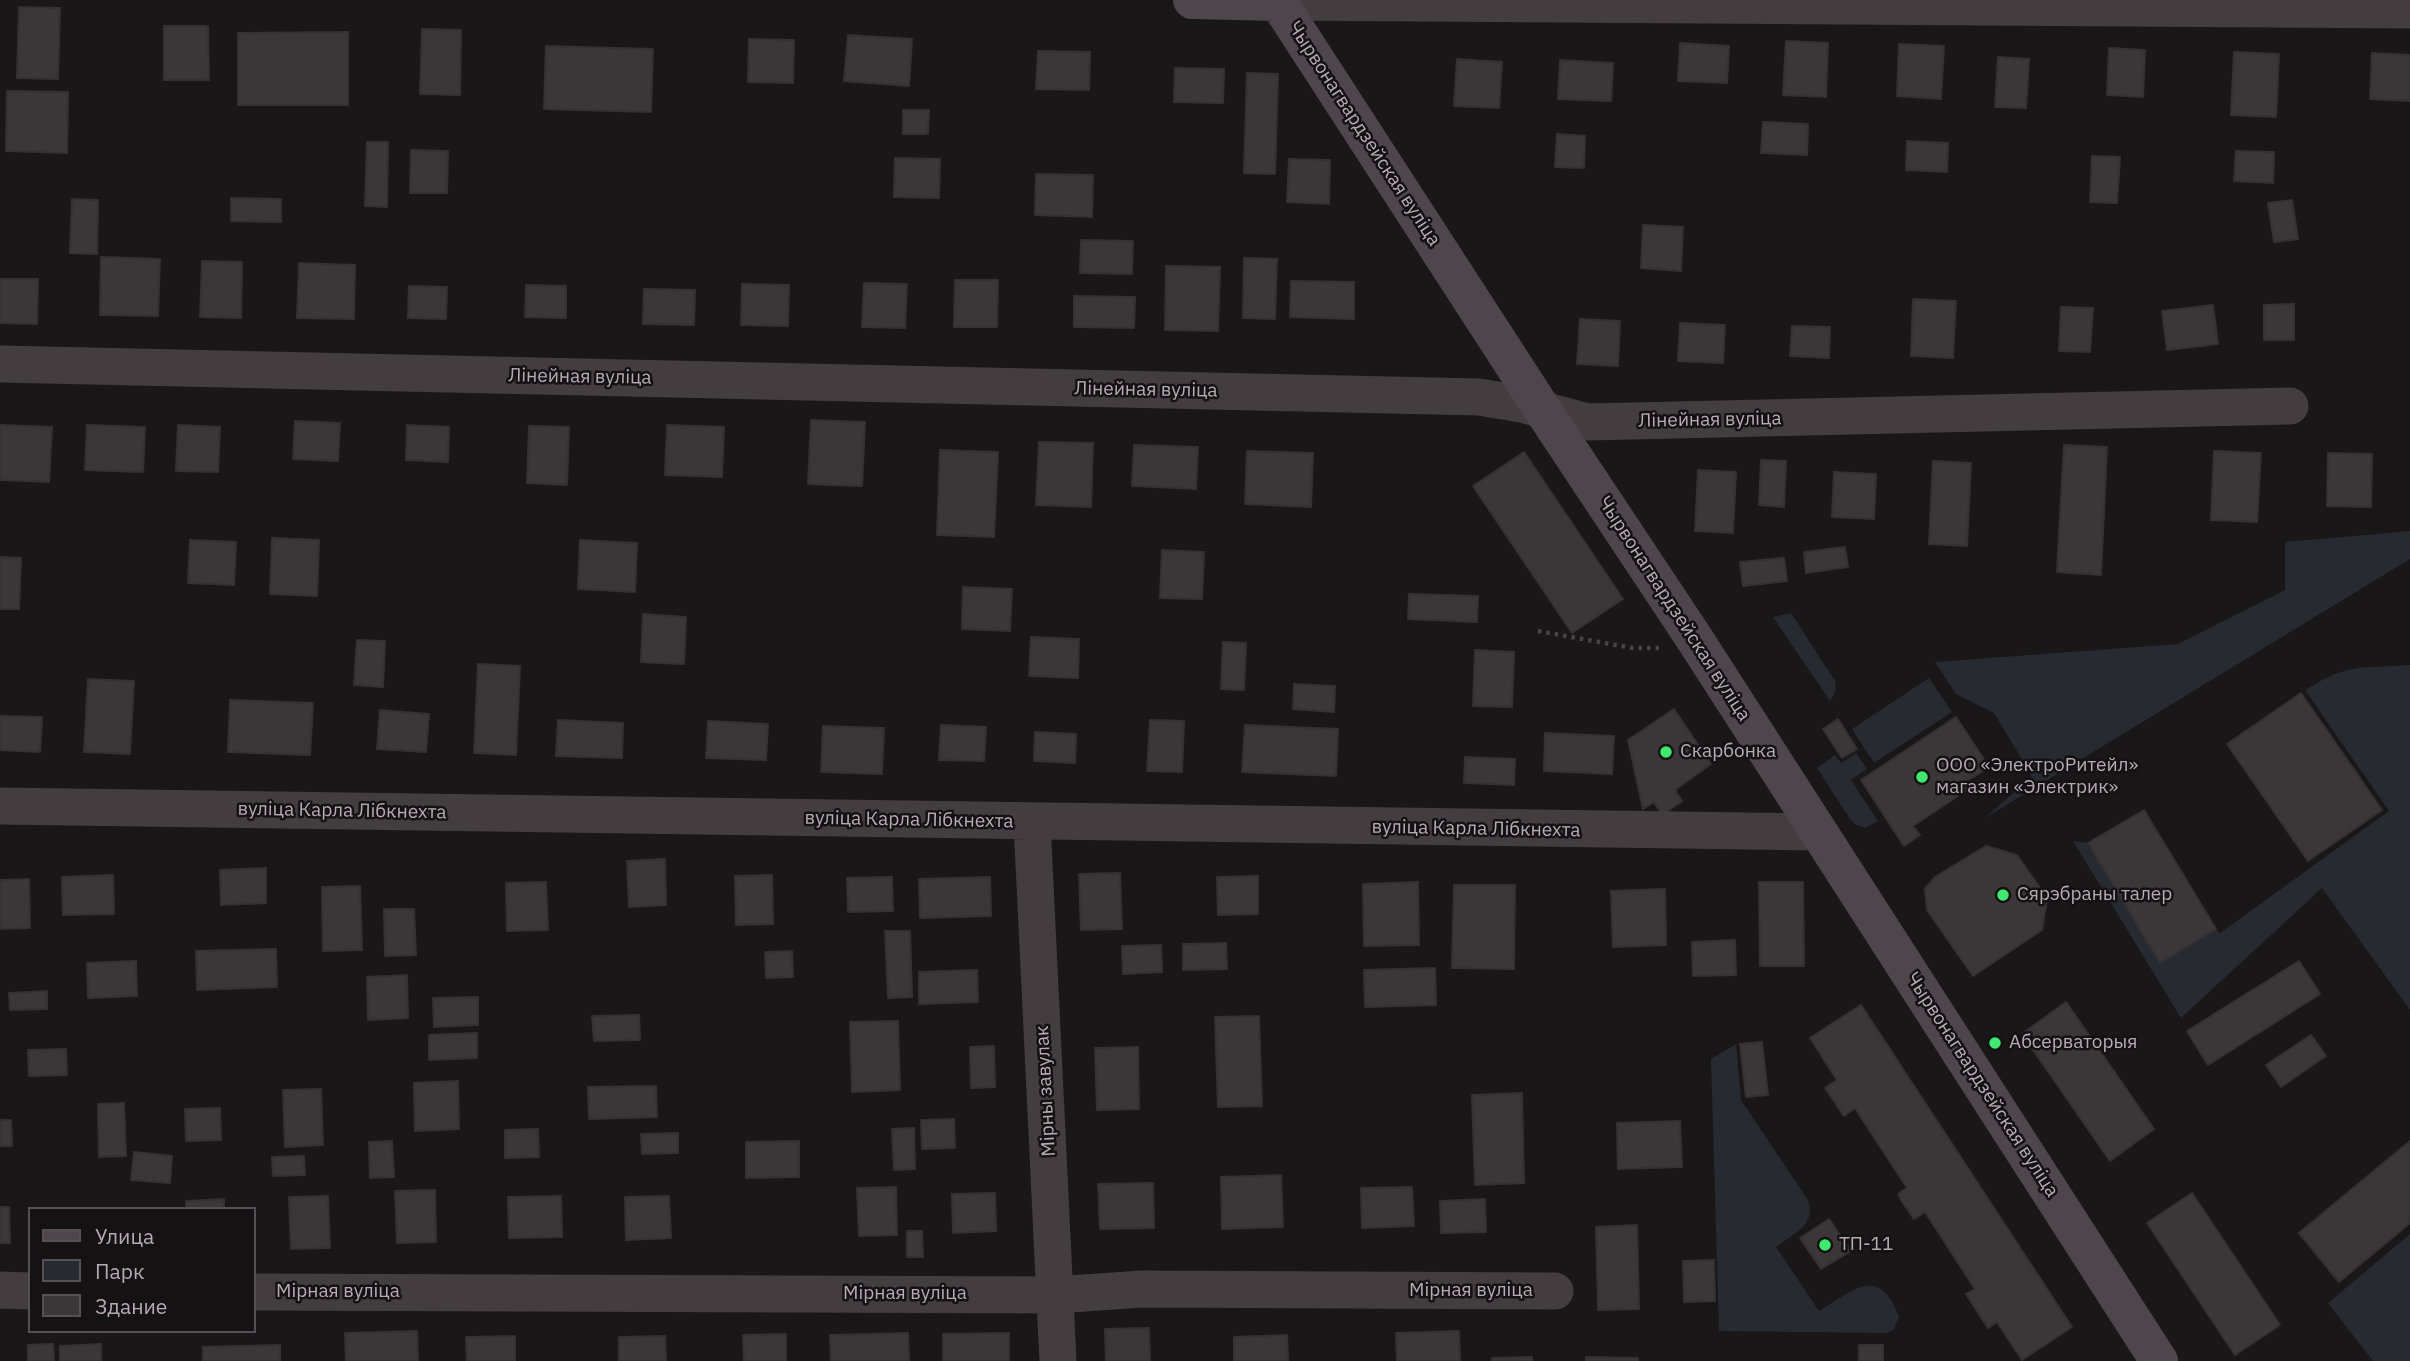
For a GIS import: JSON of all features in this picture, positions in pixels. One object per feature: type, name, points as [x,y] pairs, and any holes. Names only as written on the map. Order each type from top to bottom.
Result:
[{"type":"main road","points":[[1192,0],[1278,1]]},
{"type":"main road","name":"Чырвонагвардзейская вуліца","points":[[1278,1],[1694,638],[2160,1361]]},
{"type":"street","points":[[1278,1],[2410,10]]},
{"type":"street","name":"Лінейная вуліца","points":[[0,364],[1479,397],[1542,409],[1588,422],[2290,406]]},
{"type":"street","name":"вуліца Карла Лібкнехта","points":[[0,806],[1817,832]]},
{"type":"street","name":"Мірны завулак","points":[[1032,822],[1058,1361]]},
{"type":"street","name":"Мірная вуліца","points":[[256,1292],[1056,1295],[1142,1289],[1555,1291]]},
{"type":"street","points":[[0,1290],[28,1290]]},
{"type":"path","points":[[1538,631],[1633,648],[1666,647],[1694,638]]},
{"type":"green space","points":[[2410,531],[2410,559],[1985,818],[2032,776],[1994,713],[1956,694],[1935,662],[2178,644],[2285,590],[2285,542]]},
{"type":"green space","points":[[1791,613],[1835,681],[1836,691],[1830,701],[1773,617]]},
{"type":"green space","points":[[2410,665],[2410,1010],[2322,888],[2181,1018],[2073,841],[2088,843],[2160,963],[2216,929],[2220,933],[2389,811],[2305,690],[2333,675],[2356,668]]},
{"type":"green space","points":[[1929,678],[1952,712],[1874,763],[1852,729]]},
{"type":"green space","points":[[1856,753],[1867,769],[1851,780],[1878,821],[1865,828],[1850,819],[1817,768],[1835,755],[1841,763]]},
{"type":"green space","points":[[1736,1044],[1741,1100],[1808,1200],[1810,1209],[1802,1228],[1776,1247],[1819,1311],[1854,1290],[1873,1286],[1882,1290],[1891,1300],[1899,1317],[1893,1330],[1886,1333],[1719,1331],[1711,1059]]},
{"type":"green space","points":[[2410,1234],[2410,1361],[2373,1361],[2328,1303]]},
{"type":"building","points":[[19,7],[60,8],[58,79],[17,78]]},
{"type":"building","points":[[164,26],[208,26],[209,80],[164,80]]},
{"type":"building","points":[[422,29],[461,30],[460,95],[420,94]]},
{"type":"building","points":[[348,32],[348,105],[238,105],[238,33]]},
{"type":"building","points":[[848,35],[912,39],[909,86],[844,81]]},
{"type":"building","points":[[749,39],[794,40],[793,83],[748,82]]},
{"type":"building","points":[[1786,41],[1828,43],[1826,97],[1783,95]]},
{"type":"building","points":[[1680,43],[1729,46],[1727,83],[1678,81]]},
{"type":"building","points":[[1899,44],[1944,46],[1941,99],[1897,96]]},
{"type":"building","points":[[546,46],[653,49],[651,112],[544,109]]},
{"type":"building","points":[[2109,48],[2145,50],[2143,97],[2107,95]]},
{"type":"building","points":[[1038,51],[1090,52],[1089,90],[1036,89]]},
{"type":"building","points":[[2234,52],[2279,54],[2276,117],[2231,115]]},
{"type":"building","points":[[2372,53],[2410,55],[2410,101],[2370,99]]},
{"type":"building","points":[[1998,57],[2029,59],[2026,108],[1995,107]]},
{"type":"building","points":[[1457,59],[1502,62],[1499,108],[1454,106]]},
{"type":"building","points":[[1560,60],[1613,63],[1611,101],[1558,99]]},
{"type":"building","points":[[1175,68],[1224,69],[1223,103],[1174,102]]},
{"type":"building","points":[[1247,73],[1278,74],[1275,174],[1244,173]]},
{"type":"building","points":[[7,91],[68,92],[67,153],[6,151]]},
{"type":"building","points":[[903,110],[929,110],[928,134],[903,134]]},
{"type":"building","points":[[1763,122],[1808,124],[1807,155],[1761,153]]},
{"type":"building","points":[[1557,134],[1585,136],[1584,168],[1555,167]]},
{"type":"building","points":[[1907,141],[1948,143],[1947,172],[1906,170]]},
{"type":"building","points":[[367,142],[388,142],[387,207],[365,206]]},
{"type":"building","points":[[411,150],[448,151],[447,193],[410,193]]},
{"type":"building","points":[[2236,151],[2274,152],[2273,183],[2234,181]]},
{"type":"building","points":[[2092,156],[2120,157],[2117,203],[2090,202]]},
{"type":"building","points":[[895,158],[940,159],[939,198],[894,197]]},
{"type":"building","points":[[1289,159],[1330,160],[1329,204],[1287,202]]},
{"type":"building","points":[[1036,174],[1093,175],[1092,217],[1035,215]]},
{"type":"building","points":[[231,198],[281,199],[281,222],[231,221]]},
{"type":"building","points":[[72,199],[98,200],[97,254],[70,253]]},
{"type":"building","points":[[2292,200],[2298,239],[2274,242],[2268,203]]},
{"type":"building","points":[[1643,225],[1683,227],[1681,271],[1641,268]]},
{"type":"building","points":[[1081,240],[1133,241],[1132,274],[1080,273]]},
{"type":"building","points":[[101,257],[160,259],[158,316],[100,315]]},
{"type":"building","points":[[1244,258],[1277,259],[1275,319],[1243,318]]},
{"type":"building","points":[[202,261],[242,262],[241,318],[200,317]]},
{"type":"building","points":[[299,263],[355,265],[354,319],[297,318]]},
{"type":"building","points":[[1166,266],[1220,267],[1218,331],[1165,330]]},
{"type":"building","points":[[0,279],[38,279],[37,324],[0,323]]},
{"type":"building","points":[[955,280],[998,280],[997,327],[954,327]]},
{"type":"building","points":[[1291,281],[1354,282],[1354,319],[1290,317]]},
{"type":"building","points":[[864,283],[907,284],[905,328],[862,327]]},
{"type":"building","points":[[742,284],[789,285],[788,326],[741,325]]},
{"type":"building","points":[[526,285],[566,286],[566,318],[525,317]]},
{"type":"building","points":[[409,286],[447,287],[446,319],[408,318]]},
{"type":"building","points":[[644,289],[695,290],[694,325],[643,324]]},
{"type":"building","points":[[1074,296],[1135,297],[1134,328],[1074,327]]},
{"type":"building","points":[[1913,299],[1956,301],[1953,358],[1911,356]]},
{"type":"building","points":[[2294,304],[2294,340],[2264,340],[2264,305]]},
{"type":"building","points":[[2213,305],[2218,344],[2167,350],[2162,311]]},
{"type":"building","points":[[2061,307],[2093,308],[2090,352],[2059,351]]},
{"type":"building","points":[[1580,319],[1620,321],[1618,366],[1577,364]]},
{"type":"building","points":[[1680,323],[1725,325],[1723,363],[1678,361]]},
{"type":"building","points":[[1792,326],[1830,327],[1829,358],[1790,356]]},
{"type":"building","points":[[811,420],[865,422],[862,486],[808,484]]},
{"type":"building","points":[[295,421],[340,423],[338,461],[293,459]]},
{"type":"building","points":[[0,425],[52,427],[49,482],[0,480]]},
{"type":"building","points":[[87,425],[145,427],[143,472],[85,470]]},
{"type":"building","points":[[178,425],[220,427],[218,472],[176,471]]},
{"type":"building","points":[[407,425],[449,427],[448,462],[406,460]]},
{"type":"building","points":[[667,425],[724,427],[722,477],[665,475]]},
{"type":"building","points":[[529,426],[569,427],[567,485],[527,483]]},
{"type":"building","points":[[1039,442],[1093,443],[1091,507],[1036,505]]},
{"type":"building","points":[[1134,445],[1198,447],[1196,489],[1132,486]]},
{"type":"building","points":[[2064,445],[2107,447],[2101,575],[2057,572]]},
{"type":"building","points":[[940,450],[998,452],[994,537],[937,535]]},
{"type":"building","points":[[1247,451],[1313,453],[1311,507],[1245,504]]},
{"type":"building","points":[[2214,451],[2261,453],[2257,522],[2211,520]]},
{"type":"building","points":[[1524,452],[1623,599],[1572,633],[1473,486]]},
{"type":"building","points":[[2328,453],[2372,454],[2371,507],[2327,506]]},
{"type":"building","points":[[1761,460],[1786,461],[1784,507],[1759,505]]},
{"type":"building","points":[[1933,461],[1971,463],[1967,546],[1929,544]]},
{"type":"building","points":[[1698,470],[1736,472],[1733,533],[1695,531]]},
{"type":"building","points":[[1834,472],[1876,474],[1874,519],[1832,517]]},
{"type":"building","points":[[272,538],[319,540],[317,596],[270,594]]},
{"type":"building","points":[[190,540],[236,542],[234,585],[188,583]]},
{"type":"building","points":[[580,540],[637,543],[635,592],[578,589]]},
{"type":"building","points":[[1845,547],[1848,567],[1806,573],[1804,552]]},
{"type":"building","points":[[1162,550],[1204,552],[1202,599],[1160,598]]},
{"type":"building","points":[[0,557],[21,558],[19,609],[0,609]]},
{"type":"building","points":[[1784,558],[1787,581],[1743,586],[1740,562]]},
{"type":"building","points":[[963,587],[1012,589],[1010,631],[962,629]]},
{"type":"building","points":[[1409,594],[1478,596],[1477,622],[1408,619]]},
{"type":"building","points":[[643,614],[686,617],[684,664],[641,662]]},
{"type":"building","points":[[1031,637],[1079,639],[1078,678],[1029,676]]},
{"type":"building","points":[[357,640],[385,641],[383,687],[354,685]]},
{"type":"building","points":[[1223,642],[1246,643],[1244,690],[1221,689]]},
{"type":"building","points":[[1475,650],[1514,652],[1512,707],[1473,706]]},
{"type":"building","points":[[478,664],[520,666],[516,755],[474,753]]},
{"type":"building","points":[[88,679],[134,681],[130,754],[84,752]]},
{"type":"building","points":[[1294,684],[1335,686],[1334,712],[1293,709]]},
{"type":"building","points":[[2301,693],[2382,810],[2308,861],[2227,744]]},
{"type":"building","points":[[230,700],[313,703],[310,755],[228,752]]},
{"type":"building","name":"Скарбонка","points":[[1674,709],[1711,764],[1675,790],[1682,801],[1662,815],[1654,802],[1643,809],[1628,740]]},
{"type":"building","points":[[380,710],[429,714],[426,752],[377,749]]},
{"type":"building","points":[[0,716],[42,717],[40,752],[0,750]]},
{"type":"building","points":[[1956,717],[1989,767],[1967,781],[1971,787],[1913,826],[1920,835],[1904,846],[1861,780]]},
{"type":"building","points":[[1838,719],[1857,749],[1842,758],[1823,729]]},
{"type":"building","points":[[558,720],[623,723],[622,758],[556,756]]},
{"type":"building","points":[[1150,720],[1184,721],[1182,772],[1147,771]]},
{"type":"building","points":[[708,721],[768,724],[766,760],[706,758]]},
{"type":"building","points":[[941,725],[986,727],[984,761],[939,760]]},
{"type":"building","points":[[1245,725],[1338,729],[1336,776],[1242,772]]},
{"type":"building","points":[[823,726],[884,728],[882,774],[821,772]]},
{"type":"building","points":[[1035,732],[1076,734],[1075,763],[1034,761]]},
{"type":"building","points":[[1545,733],[1614,736],[1612,774],[1544,771]]},
{"type":"building","points":[[1465,757],[1515,759],[1514,785],[1464,783]]},
{"type":"building","points":[[2144,810],[2216,929],[2160,963],[2088,843]]},
{"type":"building","points":[[1986,846],[2017,855],[2047,898],[2042,930],[1973,976],[1927,910],[1925,889],[1935,877]]},
{"type":"building","points":[[665,859],[666,905],[629,907],[627,861]]},
{"type":"building","points":[[266,868],[266,903],[221,905],[220,870]]},
{"type":"building","points":[[1120,873],[1122,929],[1081,930],[1079,874]]},
{"type":"building","points":[[113,875],[114,914],[63,915],[62,877]]},
{"type":"building","points":[[772,875],[773,924],[736,925],[735,876]]},
{"type":"building","points":[[1258,876],[1258,914],[1218,915],[1217,877]]},
{"type":"building","points":[[892,877],[893,911],[848,912],[847,878]]},
{"type":"building","points":[[990,877],[991,916],[920,918],[919,879]]},
{"type":"building","points":[[29,879],[30,928],[0,929],[0,880]]},
{"type":"building","points":[[546,882],[548,930],[507,931],[506,883]]},
{"type":"building","points":[[1418,882],[1419,945],[1364,946],[1363,884]]},
{"type":"building","points":[[1759,882],[1803,882],[1804,966],[1760,966]]},
{"type":"building","points":[[1454,885],[1515,885],[1514,969],[1452,968]]},
{"type":"building","points":[[360,886],[362,950],[323,951],[322,887]]},
{"type":"building","points":[[1665,889],[1666,945],[1613,947],[1611,891]]},
{"type":"building","points":[[384,909],[414,909],[416,955],[385,956]]},
{"type":"building","points":[[885,931],[910,931],[912,997],[888,998]]},
{"type":"building","points":[[1735,940],[1736,975],[1693,976],[1692,942]]},
{"type":"building","points":[[1226,943],[1227,969],[1183,970],[1183,944]]},
{"type":"building","points":[[1161,945],[1162,972],[1123,974],[1122,946]]},
{"type":"building","points":[[276,949],[277,987],[197,990],[196,951]]},
{"type":"building","points":[[792,951],[793,977],[766,978],[765,952]]},
{"type":"building","points":[[136,961],[137,996],[88,998],[87,963]]},
{"type":"building","points":[[2299,961],[2320,994],[2208,1065],[2187,1031]]},
{"type":"building","points":[[1435,968],[1436,1005],[1365,1007],[1364,970]]},
{"type":"building","points":[[977,970],[978,1002],[919,1004],[919,972]]},
{"type":"building","points":[[407,975],[408,1018],[368,1020],[367,977]]},
{"type":"building","points":[[47,991],[47,1009],[10,1010],[9,993]]},
{"type":"building","points":[[478,997],[478,1025],[434,1027],[433,998]]},
{"type":"building","points":[[2066,1002],[2154,1129],[2110,1161],[2022,1034]]},
{"type":"building","points":[[1861,1005],[2072,1327],[2022,1360],[1997,1322],[1988,1328],[1966,1294],[1975,1289],[1925,1212],[1914,1219],[1901,1200],[1898,1194],[1907,1188],[1855,1108],[1844,1116],[1825,1088],[1837,1080],[1810,1038]]},
{"type":"building","points":[[639,1015],[640,1040],[594,1041],[592,1016]]},
{"type":"building","points":[[1259,1016],[1262,1106],[1218,1107],[1215,1017]]},
{"type":"building","points":[[898,1021],[900,1090],[852,1092],[850,1022]]},
{"type":"building","points":[[477,1033],[477,1058],[429,1060],[429,1035]]},
{"type":"building","points":[[2311,1035],[2326,1056],[2281,1087],[2266,1065]]},
{"type":"building","points":[[1762,1042],[1768,1095],[1746,1097],[1740,1044]]},
{"type":"building","points":[[994,1046],[995,1087],[971,1088],[970,1047]]},
{"type":"building","points":[[1138,1047],[1139,1109],[1097,1110],[1095,1048]]},
{"type":"building","points":[[66,1049],[67,1075],[29,1076],[28,1050]]},
{"type":"building","points":[[458,1081],[459,1129],[415,1131],[414,1083]]},
{"type":"building","points":[[656,1086],[657,1117],[589,1119],[588,1087]]},
{"type":"building","points":[[321,1089],[323,1145],[285,1147],[283,1090]]},
{"type":"building","points":[[1522,1093],[1524,1183],[1475,1185],[1472,1095]]},
{"type":"building","points":[[124,1103],[126,1156],[99,1157],[98,1104]]},
{"type":"building","points":[[220,1108],[221,1140],[186,1141],[185,1109]]},
{"type":"building","points":[[954,1119],[955,1148],[922,1149],[921,1120]]},
{"type":"building","points":[[0,1120],[11,1120],[12,1146],[0,1146]]},
{"type":"building","points":[[1680,1121],[1682,1167],[1618,1169],[1617,1123]]},
{"type":"building","points":[[914,1128],[915,1169],[894,1170],[892,1129]]},
{"type":"building","points":[[538,1129],[539,1157],[505,1158],[505,1130]]},
{"type":"building","points":[[678,1133],[678,1153],[642,1154],[641,1134]]},
{"type":"building","points":[[392,1141],[394,1177],[370,1178],[369,1142]]},
{"type":"building","points":[[799,1141],[799,1177],[746,1178],[746,1142]]},
{"type":"building","points":[[2410,1141],[2410,1223],[2339,1282],[2299,1233]]},
{"type":"building","points":[[134,1152],[172,1156],[170,1183],[131,1180]]},
{"type":"building","points":[[304,1156],[305,1175],[273,1176],[272,1157]]},
{"type":"building","points":[[1281,1175],[1283,1227],[1222,1229],[1221,1177]]},
{"type":"building","points":[[1153,1183],[1154,1228],[1100,1229],[1098,1184]]},
{"type":"building","points":[[896,1187],[897,1235],[859,1236],[857,1188]]},
{"type":"building","points":[[1412,1187],[1414,1226],[1362,1228],[1361,1188]]},
{"type":"building","points":[[435,1190],[436,1242],[397,1243],[395,1191]]},
{"type":"building","points":[[995,1193],[996,1231],[953,1233],[952,1194]]},
{"type":"building","points":[[2192,1193],[2280,1325],[2235,1355],[2147,1223]]},
{"type":"building","points":[[328,1196],[330,1248],[291,1249],[289,1197]]},
{"type":"building","points":[[561,1196],[562,1237],[509,1238],[508,1197]]},
{"type":"building","points":[[669,1196],[671,1238],[626,1240],[625,1197]]},
{"type":"building","points":[[224,1199],[224,1207],[186,1207],[186,1201]]},
{"type":"building","points":[[1485,1199],[1486,1232],[1441,1233],[1440,1201]]},
{"type":"building","points":[[0,1207],[9,1207],[10,1243],[0,1243]]},
{"type":"building","name":"ТП-11","points":[[1829,1219],[1851,1251],[1821,1269],[1800,1238]]},
{"type":"building","points":[[1637,1225],[1639,1309],[1598,1310],[1596,1227]]},
{"type":"building","points":[[907,1231],[922,1231],[923,1257],[907,1257]]},
{"type":"building","points":[[1714,1260],[1715,1301],[1684,1302],[1683,1261]]},
{"type":"building","points":[[1149,1328],[1150,1361],[1106,1361],[1105,1329]]},
{"type":"building","points":[[417,1331],[418,1361],[346,1361],[345,1333]]},
{"type":"building","points":[[1459,1331],[1460,1361],[1397,1361],[1396,1333]]},
{"type":"building","points":[[908,1333],[909,1361],[831,1361],[830,1335]]},
{"type":"building","points":[[1009,1333],[1009,1361],[943,1361],[943,1334]]},
{"type":"building","points":[[786,1334],[786,1361],[744,1361],[743,1335]]},
{"type":"building","points":[[1287,1335],[1288,1361],[1234,1361],[1234,1337]]},
{"type":"building","points":[[515,1336],[515,1361],[467,1361],[466,1337]]},
{"type":"building","points":[[665,1336],[666,1361],[619,1361],[619,1337]]},
{"type":"building","points":[[53,1344],[54,1361],[28,1361],[28,1345]]},
{"type":"building","points":[[101,1344],[101,1361],[60,1361],[60,1346]]},
{"type":"building","points":[[280,1345],[280,1361],[203,1361],[203,1347]]},
{"type":"building","points":[[1859,1345],[1883,1345],[1883,1361],[1859,1361]]},
{"type":"building","points":[[1532,1357],[1532,1361],[1492,1361],[1492,1358]]},
{"type":"building","points":[[1586,1357],[1638,1358],[1638,1361],[1586,1361]]},
{"type":"place","name":"Скарбонка","points":[[1666,752]]},
{"type":"place","name":"ООО «ЭлектроРитейл» магазин «Электрик»","points":[[1922,777]]},
{"type":"place","name":"Сярэбраны талер","points":[[2003,895]]},
{"type":"place","name":"Абсерваторыя","points":[[1995,1043]]},
{"type":"place","name":"ТП-11","points":[[1825,1245]]}]
